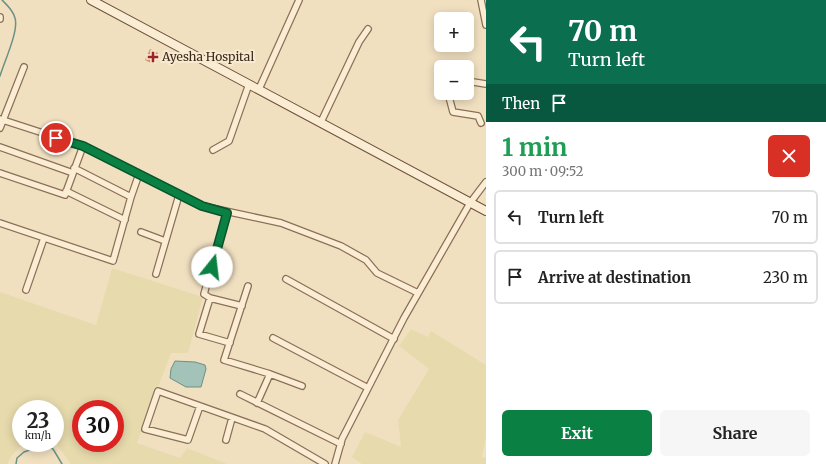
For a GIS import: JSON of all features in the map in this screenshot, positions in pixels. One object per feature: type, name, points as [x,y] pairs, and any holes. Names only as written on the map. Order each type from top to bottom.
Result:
[{"type":"main road","points":[[91,0],[486,211]]},
{"type":"street","points":[[259,89],[299,0]]},
{"type":"street","points":[[481,0],[486,25]]},
{"type":"street","points":[[321,122],[359,42],[368,29]]},
{"type":"street","points":[[0,128],[1,119],[24,67]]},
{"type":"street","points":[[474,82],[486,84]]},
{"type":"street","points":[[213,150],[229,141],[249,84]]},
{"type":"street","points":[[450,100],[453,112],[478,116],[481,123]]},
{"type":"street","points":[[1,119],[83,146],[202,206],[227,213],[281,223],[341,246],[366,260],[377,273],[418,294]]},
{"type":"street","points":[[0,173],[64,195],[83,146]]},
{"type":"street","points":[[0,147],[74,171],[131,197]]},
{"type":"street","points":[[0,223],[113,261],[131,197],[140,174]]},
{"type":"street","points":[[335,464],[341,444],[394,338],[470,203],[486,182]]},
{"type":"street","points":[[66,191],[125,220]]},
{"type":"street","points":[[156,274],[179,195]]},
{"type":"street","points":[[227,213],[204,294],[210,298],[242,306]]},
{"type":"street","points":[[141,232],[166,241]]},
{"type":"street","points":[[26,290],[44,238]]},
{"type":"street","points":[[286,279],[394,338]]},
{"type":"street","points":[[248,286],[224,360],[270,374],[302,386]]},
{"type":"street","points":[[210,298],[200,334],[230,343]]},
{"type":"street","points":[[273,338],[368,388]]},
{"type":"street","points":[[257,403],[270,374]]},
{"type":"street","points":[[200,406],[188,440],[145,429],[158,391],[265,429],[325,464]]},
{"type":"street","points":[[240,394],[341,444]]},
{"type":"street","points":[[226,440],[232,418]]},
{"type":"shaded area","points":[[112,268],[203,297],[188,353],[171,353],[137,443],[180,458],[187,448],[227,464],[71,464],[62,452],[64,452],[64,400],[12,400],[12,452],[15,452],[7,464],[0,464],[0,292],[96,325]]},
{"type":"shaded area","points":[[411,329],[428,337],[431,331],[486,365],[486,436],[482,457],[486,458],[486,464],[362,464],[352,457],[365,432],[401,447],[398,420],[429,369],[399,346]]},
{"type":"water","points":[[175,361],[195,362],[205,365],[206,369],[201,387],[186,387],[170,378],[171,369]]},
{"type":"building","points":[[150,49],[158,53],[153,64],[145,60]]},
{"type":"waterway","points":[[0,76],[13,38],[16,24],[13,13],[2,0]]},
{"type":"waterway","points":[[16,464],[17,458],[24,452],[44,445],[53,449],[62,464]]},
{"type":"place","name":"Ayesha Hospital","points":[[153,57]]},
{"type":"route","points":[[56,138],[83,146],[202,206],[227,213],[212,267]]}]
